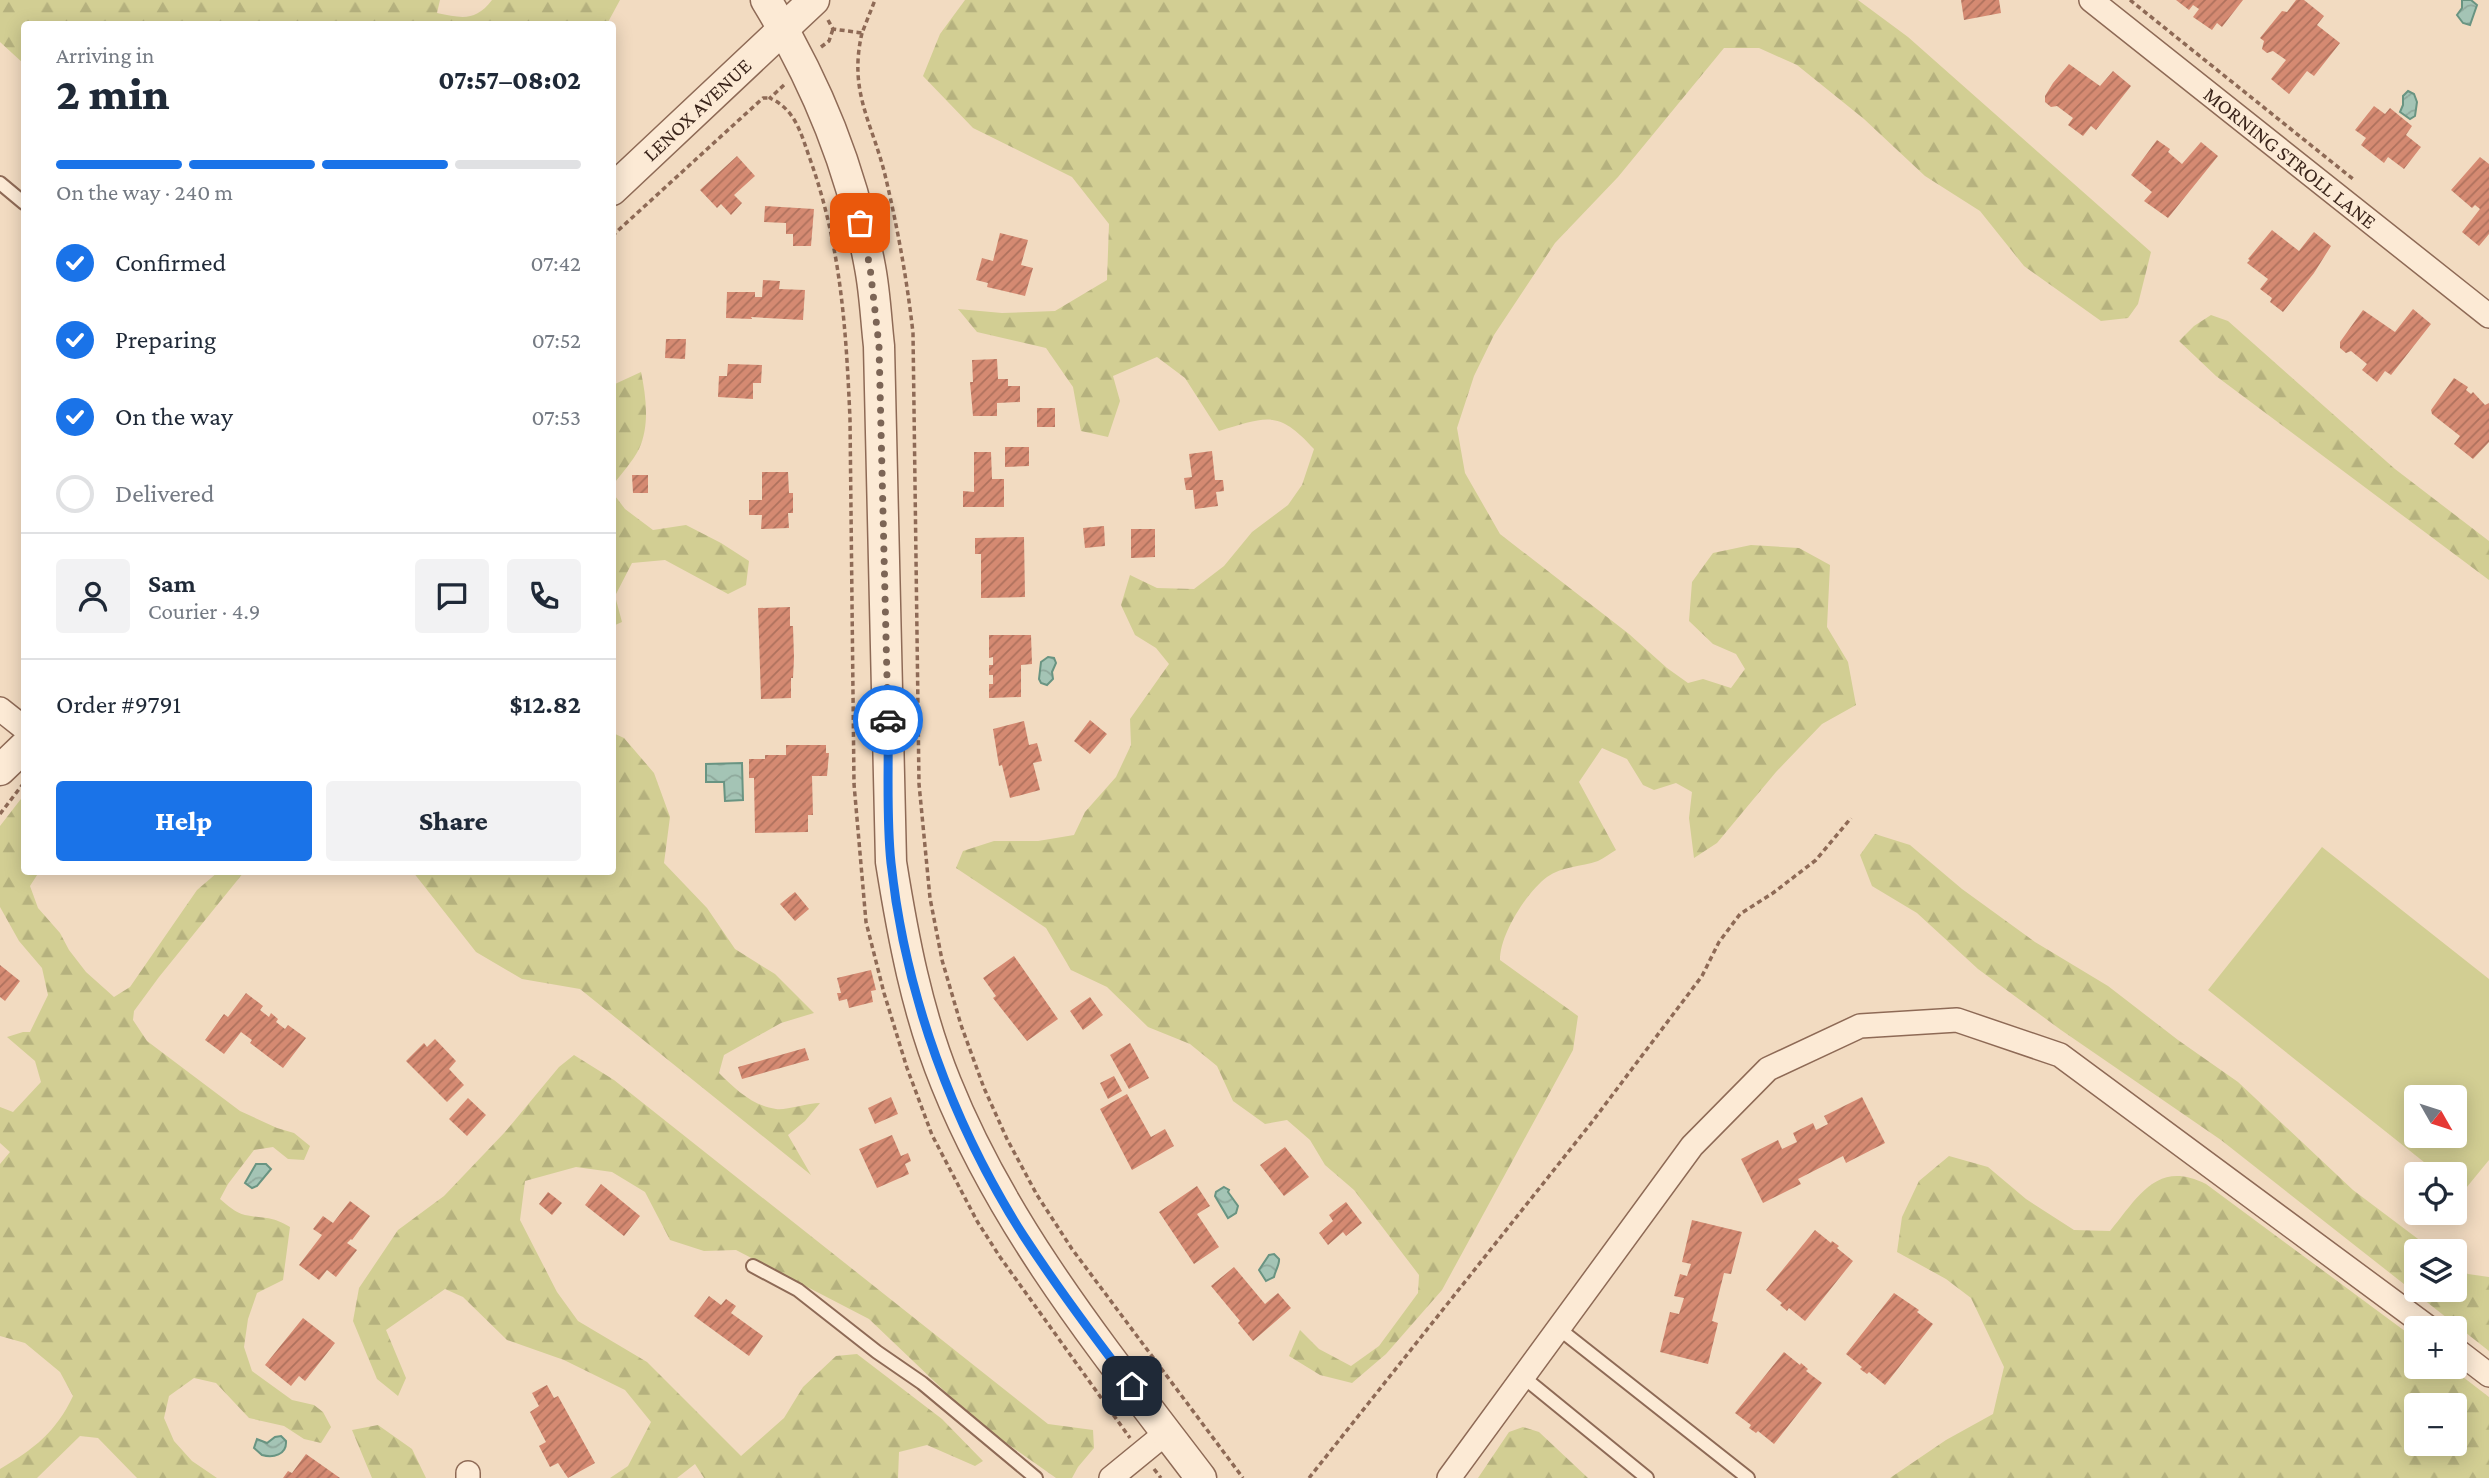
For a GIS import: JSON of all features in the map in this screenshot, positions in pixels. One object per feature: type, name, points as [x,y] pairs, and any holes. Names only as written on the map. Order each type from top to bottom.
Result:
[{"type":"street","points":[[766,0],[827,114],[843,157],[870,267],[879,346],[891,862],[903,936],[917,994],[944,1080],[963,1124],[1023,1235],[1201,1478]]},
{"type":"street","name":"MORNING STROLL LANE","points":[[2091,0],[2489,316]]},
{"type":"street","name":"LENOX AVENUE","points":[[616,186],[783,28],[818,5]]},
{"type":"street","points":[[0,709],[21,725]]},
{"type":"street","points":[[0,770],[21,750]]},
{"type":"street","points":[[1449,1478],[1692,1146],[1768,1069],[1860,1026],[1957,1020],[2060,1055],[2413,1316]]},
{"type":"street","points":[[2467,1358],[2489,1375]]},
{"type":"street","points":[[1111,1478],[1166,1433]]},
{"type":"lane","points":[[0,183],[21,200]]},
{"type":"lane","points":[[753,1266],[798,1290],[877,1352],[922,1383],[1036,1478]]},
{"type":"lane","points":[[1558,1328],[1748,1478]]},
{"type":"lane","points":[[1522,1376],[1647,1478]]},
{"type":"path","points":[[875,0],[858,53],[859,96],[885,174],[907,278],[912,332],[919,784],[930,898],[942,960],[961,1026],[984,1088],[1037,1195],[1072,1249],[1243,1478]]},
{"type":"path","points":[[2130,0],[2360,184]]},
{"type":"path","points":[[818,5],[834,29],[863,33]]},
{"type":"path","points":[[616,232],[763,98],[770,98]]},
{"type":"path","points":[[0,814],[21,787]]},
{"type":"path","points":[[1309,1478],[1592,1122],[1702,976],[1719,942],[1740,914],[1816,860],[1851,818]]},
{"type":"green space","points":[[0,0],[440,0],[437,13],[468,17],[480,12],[492,0],[620,0],[609,21],[21,21],[21,61],[0,42]]},
{"type":"green space","points":[[965,0],[1858,0],[1908,37],[2151,252],[2138,304],[2128,318],[2101,321],[2024,266],[1980,211],[1925,176],[1864,119],[1797,65],[1759,48],[1724,48],[1618,177],[1555,243],[1494,335],[1474,376],[1457,428],[1465,473],[1500,534],[1688,683],[1703,679],[1731,688],[1745,669],[1736,654],[1713,644],[1689,621],[1692,582],[1713,553],[1751,545],[1799,548],[1830,565],[1827,627],[1848,662],[1856,705],[1822,724],[1776,772],[1717,843],[1694,858],[1689,818],[1692,792],[1676,783],[1654,790],[1643,785],[1627,759],[1602,748],[1579,782],[1616,850],[1598,861],[1553,873],[1539,884],[1523,903],[1509,927],[1500,960],[1578,1016],[1573,1050],[1442,1290],[1386,1354],[1352,1383],[1320,1375],[1289,1356],[1300,1330],[1319,1349],[1351,1366],[1379,1346],[1418,1293],[1419,1275],[1354,1190],[1325,1165],[1310,1140],[1287,1120],[1265,1124],[1233,1101],[1217,1066],[1190,1044],[1148,1027],[1107,987],[1071,970],[1046,928],[956,868],[963,851],[994,841],[1038,841],[1074,835],[1085,812],[1116,777],[1131,745],[1130,719],[1169,664],[1156,648],[1135,635],[1121,605],[1130,575],[1157,588],[1194,589],[1224,566],[1252,532],[1288,505],[1302,485],[1314,449],[1291,427],[1271,420],[1249,422],[1219,431],[1185,378],[1157,357],[1113,376],[1120,401],[1108,437],[1081,431],[1073,387],[1046,348],[977,332],[958,309],[1002,313],[1055,311],[1107,280],[1109,224],[1072,177],[973,128],[923,76],[940,34]]},
{"type":"green space","points":[[2211,315],[2228,321],[2395,469],[2489,541],[2489,580],[2216,376],[2179,341],[2194,326]]},
{"type":"green space","points":[[641,372],[646,410],[645,430],[639,449],[616,481],[616,384]]},
{"type":"green space","points":[[616,497],[625,509],[653,530],[686,525],[749,561],[746,585],[728,594],[665,560],[632,563],[616,594]]},
{"type":"green space","points":[[616,600],[622,622],[616,625]]},
{"type":"green space","points":[[616,734],[624,738],[654,773],[670,817],[664,863],[707,908],[735,949],[775,974],[814,1013],[781,1023],[724,1055],[719,1073],[745,1096],[768,1107],[780,1109],[820,1103],[805,1121],[788,1135],[811,1175],[580,989],[522,979],[476,952],[415,875],[616,875]]},
{"type":"green space","points":[[21,799],[21,875],[37,875],[30,886],[38,908],[60,933],[86,972],[114,997],[130,987],[197,890],[214,875],[242,875],[159,977],[134,1011],[133,1020],[147,1041],[240,1111],[294,1133],[310,1146],[304,1160],[288,1159],[273,1147],[254,1150],[220,1199],[242,1214],[272,1219],[290,1227],[283,1280],[257,1293],[248,1319],[244,1347],[252,1371],[292,1400],[314,1405],[323,1412],[331,1427],[321,1443],[304,1439],[284,1426],[249,1418],[216,1383],[194,1378],[169,1396],[164,1418],[174,1441],[192,1461],[217,1478],[137,1478],[98,1438],[80,1436],[37,1478],[0,1478],[0,1469],[34,1447],[51,1430],[73,1396],[60,1372],[25,1343],[0,1336],[0,1164],[10,1152],[0,1143],[0,1107],[13,1112],[41,1082],[35,1061],[7,1037],[30,1032],[48,995],[42,968],[19,941],[0,907],[0,826]]},
{"type":"green space","points":[[1875,834],[1910,845],[1962,889],[2035,942],[2108,986],[2238,1082],[2353,1190],[2418,1239],[2404,1239],[2404,1284],[2221,1140],[2061,1030],[1978,969],[1917,913],[1872,886],[1860,855]]},
{"type":"green space","points":[[2322,847],[2489,979],[2489,1160],[2467,1187],[2467,1162],[2424,1162],[2406,1148],[2468,1148],[2468,1085],[2404,1085],[2404,1146],[2208,990]]},
{"type":"green space","points":[[574,1055],[614,1080],[1048,1424],[1093,1430],[1094,1448],[1072,1478],[1056,1478],[978,1423],[869,1319],[736,1250],[704,1251],[670,1240],[645,1192],[612,1172],[576,1167],[525,1181],[520,1220],[557,1292],[578,1321],[647,1362],[741,1456],[784,1418],[803,1387],[836,1356],[857,1354],[942,1419],[983,1461],[975,1466],[927,1445],[899,1452],[898,1478],[704,1478],[695,1464],[677,1478],[610,1478],[628,1466],[651,1422],[625,1390],[564,1360],[507,1340],[463,1297],[445,1289],[386,1330],[406,1378],[398,1396],[377,1379],[353,1321],[359,1288],[398,1230],[444,1196],[505,1132],[559,1067]]},
{"type":"green space","points":[[1949,1156],[1988,1167],[2026,1199],[2074,1230],[2110,1231],[2140,1195],[2161,1179],[2189,1177],[2206,1184],[2404,1330],[2404,1379],[2466,1379],[2489,1397],[2489,1478],[1890,1478],[1946,1440],[1993,1414],[2004,1367],[1971,1298],[1946,1279],[1897,1252],[1902,1217],[1919,1181]]},
{"type":"green space","points":[[2467,1273],[2489,1277],[2489,1351],[2467,1334],[2467,1316],[2445,1316],[2427,1302],[2467,1302]]},
{"type":"green space","points":[[378,1425],[412,1449],[426,1478],[372,1478],[352,1430]]},
{"type":"green space","points":[[1523,1427],[1539,1432],[1588,1478],[1478,1478],[1509,1432]]},
{"type":"water","points":[[2462,0],[2471,0],[2477,5],[2470,25],[2463,23],[2457,15],[2462,8]]},
{"type":"water","points":[[2408,91],[2414,94],[2417,102],[2415,116],[2410,119],[2400,112],[2403,96]]},
{"type":"water","points":[[1048,657],[1054,658],[1056,663],[1052,672],[1053,679],[1047,685],[1039,679],[1041,662]]},
{"type":"water","points":[[742,763],[743,800],[725,801],[724,782],[706,782],[706,764]]},
{"type":"water","points":[[256,1164],[266,1164],[271,1169],[257,1186],[252,1188],[245,1183]]},
{"type":"water","points":[[1224,1187],[1229,1190],[1238,1206],[1236,1213],[1228,1218],[1215,1196],[1216,1192]]},
{"type":"water","points":[[1274,1254],[1279,1259],[1278,1265],[1274,1277],[1266,1281],[1259,1270],[1269,1255]]},
{"type":"water","points":[[281,1436],[286,1441],[286,1446],[279,1454],[262,1455],[254,1448],[257,1439],[267,1443]]},
{"type":"building","points":[[1961,0],[1999,0],[2001,13],[1964,20]]},
{"type":"building","points":[[2176,0],[2243,0],[2222,27],[2217,23],[2212,30],[2193,17],[2199,9],[2193,5],[2189,10]]},
{"type":"building","points":[[2296,0],[2304,0],[2324,16],[2317,25],[2340,43],[2314,76],[2307,71],[2289,94],[2271,79],[2286,60],[2273,51],[2267,53],[2262,49],[2264,41],[2260,38],[2282,11],[2287,12]]},
{"type":"building","points":[[2069,64],[2100,86],[2113,71],[2131,86],[2096,130],[2091,126],[2083,136],[2068,125],[2073,118],[2057,106],[2051,107],[2045,102],[2045,96],[2053,83]]},
{"type":"building","points":[[2374,106],[2385,114],[2390,108],[2412,126],[2406,135],[2421,147],[2404,169],[2388,157],[2384,163],[2361,145],[2366,138],[2355,130]]},
{"type":"building","points":[[2157,140],[2170,149],[2168,152],[2182,164],[2201,142],[2218,156],[2168,218],[2144,201],[2152,192],[2131,175]]},
{"type":"building","points":[[737,156],[755,176],[734,195],[742,203],[731,215],[721,204],[717,208],[700,190]]},
{"type":"building","points":[[2480,157],[2489,164],[2489,234],[2479,246],[2462,232],[2480,209],[2475,205],[2472,208],[2451,190]]},
{"type":"building","points":[[765,206],[814,209],[811,246],[793,246],[793,234],[786,234],[786,223],[764,222]]},
{"type":"building","points":[[2272,230],[2299,251],[2314,232],[2331,246],[2314,273],[2283,312],[2270,302],[2272,298],[2260,289],[2268,279],[2247,263]]},
{"type":"building","points":[[1000,233],[1028,240],[1021,265],[1033,268],[1025,296],[987,287],[988,283],[976,280],[982,258],[993,261]]},
{"type":"building","points":[[763,280],[780,281],[779,289],[805,290],[803,320],[726,318],[727,292],[755,292],[755,297],[762,297]]},
{"type":"building","points":[[2413,309],[2431,324],[2391,375],[2385,371],[2377,382],[2362,370],[2367,364],[2351,351],[2346,353],[2340,348],[2340,342],[2363,310],[2395,332]]},
{"type":"building","points":[[666,339],[686,339],[685,359],[665,358]]},
{"type":"building","points":[[997,359],[998,379],[1008,379],[1008,386],[1020,386],[1020,402],[997,403],[997,416],[973,416],[970,382],[973,382],[972,360]]},
{"type":"building","points":[[728,364],[762,365],[761,383],[753,383],[753,399],[718,397],[719,376],[727,376]]},
{"type":"building","points":[[2454,378],[2468,387],[2466,390],[2471,394],[2473,392],[2485,405],[2489,403],[2489,442],[2473,459],[2454,444],[2460,436],[2432,414],[2431,410]]},
{"type":"building","points":[[1037,408],[1055,408],[1055,427],[1037,427]]},
{"type":"building","points":[[1005,447],[1029,447],[1029,466],[1005,467]]},
{"type":"building","points":[[1212,451],[1215,480],[1223,480],[1224,491],[1216,492],[1218,506],[1195,509],[1193,490],[1186,490],[1184,478],[1192,477],[1189,454]]},
{"type":"building","points":[[974,452],[991,452],[992,479],[1004,479],[1004,507],[963,507],[963,491],[974,492]]},
{"type":"building","points":[[762,472],[788,472],[789,493],[793,493],[793,513],[788,513],[789,528],[761,529],[762,515],[749,515],[749,500],[762,500]]},
{"type":"building","points":[[632,475],[648,475],[648,493],[633,493]]},
{"type":"building","points":[[1104,526],[1105,546],[1085,548],[1083,528]]},
{"type":"building","points":[[1131,529],[1155,529],[1155,557],[1131,558]]},
{"type":"building","points":[[1024,537],[1025,597],[981,598],[981,554],[975,554],[975,538]]},
{"type":"building","points":[[790,607],[794,658],[791,698],[761,699],[758,608]]},
{"type":"building","points":[[989,635],[1031,635],[1032,664],[1021,665],[1021,697],[989,698],[989,684],[993,684],[993,675],[989,675],[989,665],[993,665],[993,657],[989,658]]},
{"type":"building","points":[[1090,720],[1107,734],[1090,754],[1074,741]]},
{"type":"building","points":[[1024,721],[1029,745],[1037,743],[1042,761],[1033,763],[1040,790],[1010,798],[1002,765],[999,766],[993,729]]},
{"type":"building","points":[[786,745],[826,745],[826,753],[829,753],[827,776],[812,776],[813,815],[808,815],[808,832],[755,833],[754,778],[749,778],[749,759],[765,759],[765,755],[786,755]]},
{"type":"building","points":[[795,892],[809,909],[795,921],[780,904]]},
{"type":"building","points":[[1014,956],[1058,1019],[1027,1041],[993,998],[996,996],[983,978]]},
{"type":"building","points":[[0,965],[20,981],[5,1001],[0,997]]},
{"type":"building","points":[[871,970],[876,990],[871,991],[873,1002],[849,1008],[847,999],[839,1001],[837,993],[841,993],[837,978]]},
{"type":"building","points":[[246,993],[263,1006],[260,1010],[269,1017],[271,1013],[278,1019],[276,1022],[285,1029],[288,1025],[306,1038],[283,1068],[250,1043],[252,1040],[241,1032],[224,1054],[205,1040],[224,1014],[228,1017]]},
{"type":"building","points":[[1090,997],[1103,1015],[1083,1030],[1070,1011]]},
{"type":"building","points":[[435,1039],[456,1061],[449,1069],[464,1085],[447,1102],[406,1061],[424,1043],[427,1047]]},
{"type":"building","points":[[1130,1043],[1149,1078],[1129,1089],[1110,1055]]},
{"type":"building","points":[[805,1048],[809,1060],[742,1079],[738,1067]]},
{"type":"building","points":[[1114,1076],[1122,1091],[1108,1099],[1100,1083]]},
{"type":"building","points":[[1127,1094],[1151,1137],[1165,1129],[1174,1146],[1132,1170],[1100,1109]]},
{"type":"building","points":[[891,1097],[898,1114],[875,1124],[868,1108]]},
{"type":"building","points":[[1862,1097],[1885,1143],[1846,1163],[1843,1156],[1798,1179],[1801,1184],[1763,1203],[1741,1159],[1778,1140],[1782,1149],[1797,1142],[1793,1133],[1813,1123],[1816,1130],[1828,1124],[1824,1116]]},
{"type":"building","points":[[468,1098],[486,1115],[467,1136],[449,1119]]},
{"type":"building","points":[[892,1135],[901,1156],[908,1153],[911,1161],[905,1164],[909,1174],[877,1188],[859,1149]]},
{"type":"building","points":[[1285,1147],[1309,1177],[1284,1196],[1260,1165]]},
{"type":"building","points":[[601,1184],[640,1216],[624,1236],[585,1205]]},
{"type":"building","points":[[1197,1186],[1210,1206],[1197,1214],[1219,1247],[1194,1264],[1159,1212]]},
{"type":"building","points":[[548,1192],[562,1203],[552,1215],[539,1204]]},
{"type":"building","points":[[350,1201],[370,1216],[347,1243],[357,1250],[336,1277],[327,1270],[319,1280],[299,1265],[322,1235],[313,1229],[323,1216],[333,1223]]},
{"type":"building","points":[[1346,1202],[1362,1223],[1346,1236],[1343,1232],[1328,1245],[1319,1233],[1333,1221],[1329,1215]]},
{"type":"building","points":[[1692,1220],[1742,1232],[1731,1274],[1724,1273],[1712,1321],[1718,1323],[1708,1364],[1660,1352],[1670,1312],[1679,1314],[1684,1298],[1674,1296],[1680,1274],[1687,1276],[1691,1264],[1682,1262]]},
{"type":"building","points":[[1815,1230],[1839,1246],[1837,1248],[1853,1261],[1805,1321],[1789,1308],[1787,1311],[1780,1305],[1782,1303],[1766,1290]]},
{"type":"building","points":[[1234,1267],[1265,1304],[1278,1293],[1291,1308],[1253,1341],[1211,1286]]},
{"type":"building","points":[[1894,1293],[1919,1310],[1917,1312],[1933,1324],[1885,1385],[1869,1372],[1867,1374],[1860,1369],[1862,1367],[1846,1354]]},
{"type":"building","points":[[709,1296],[721,1305],[726,1299],[736,1306],[731,1313],[763,1336],[749,1356],[694,1316]]},
{"type":"building","points":[[303,1318],[335,1343],[305,1381],[299,1376],[291,1386],[265,1365]]},
{"type":"building","points":[[1784,1352],[1800,1365],[1801,1363],[1808,1369],[1806,1371],[1822,1383],[1774,1444],[1758,1431],[1756,1433],[1749,1428],[1751,1425],[1735,1413]]},
{"type":"building","points":[[547,1385],[554,1398],[558,1396],[595,1463],[568,1478],[558,1463],[550,1467],[539,1446],[546,1442],[530,1412],[539,1406],[532,1393]]},
{"type":"building","points":[[306,1454],[340,1478],[283,1478],[288,1471],[292,1473]]},
{"type":"way so far","points":[[860,223],[870,267],[879,346],[888,720]]},
{"type":"route","points":[[888,720],[891,862],[903,936],[917,994],[944,1080],[994,1185],[1023,1235],[1078,1315],[1132,1386]]}]
